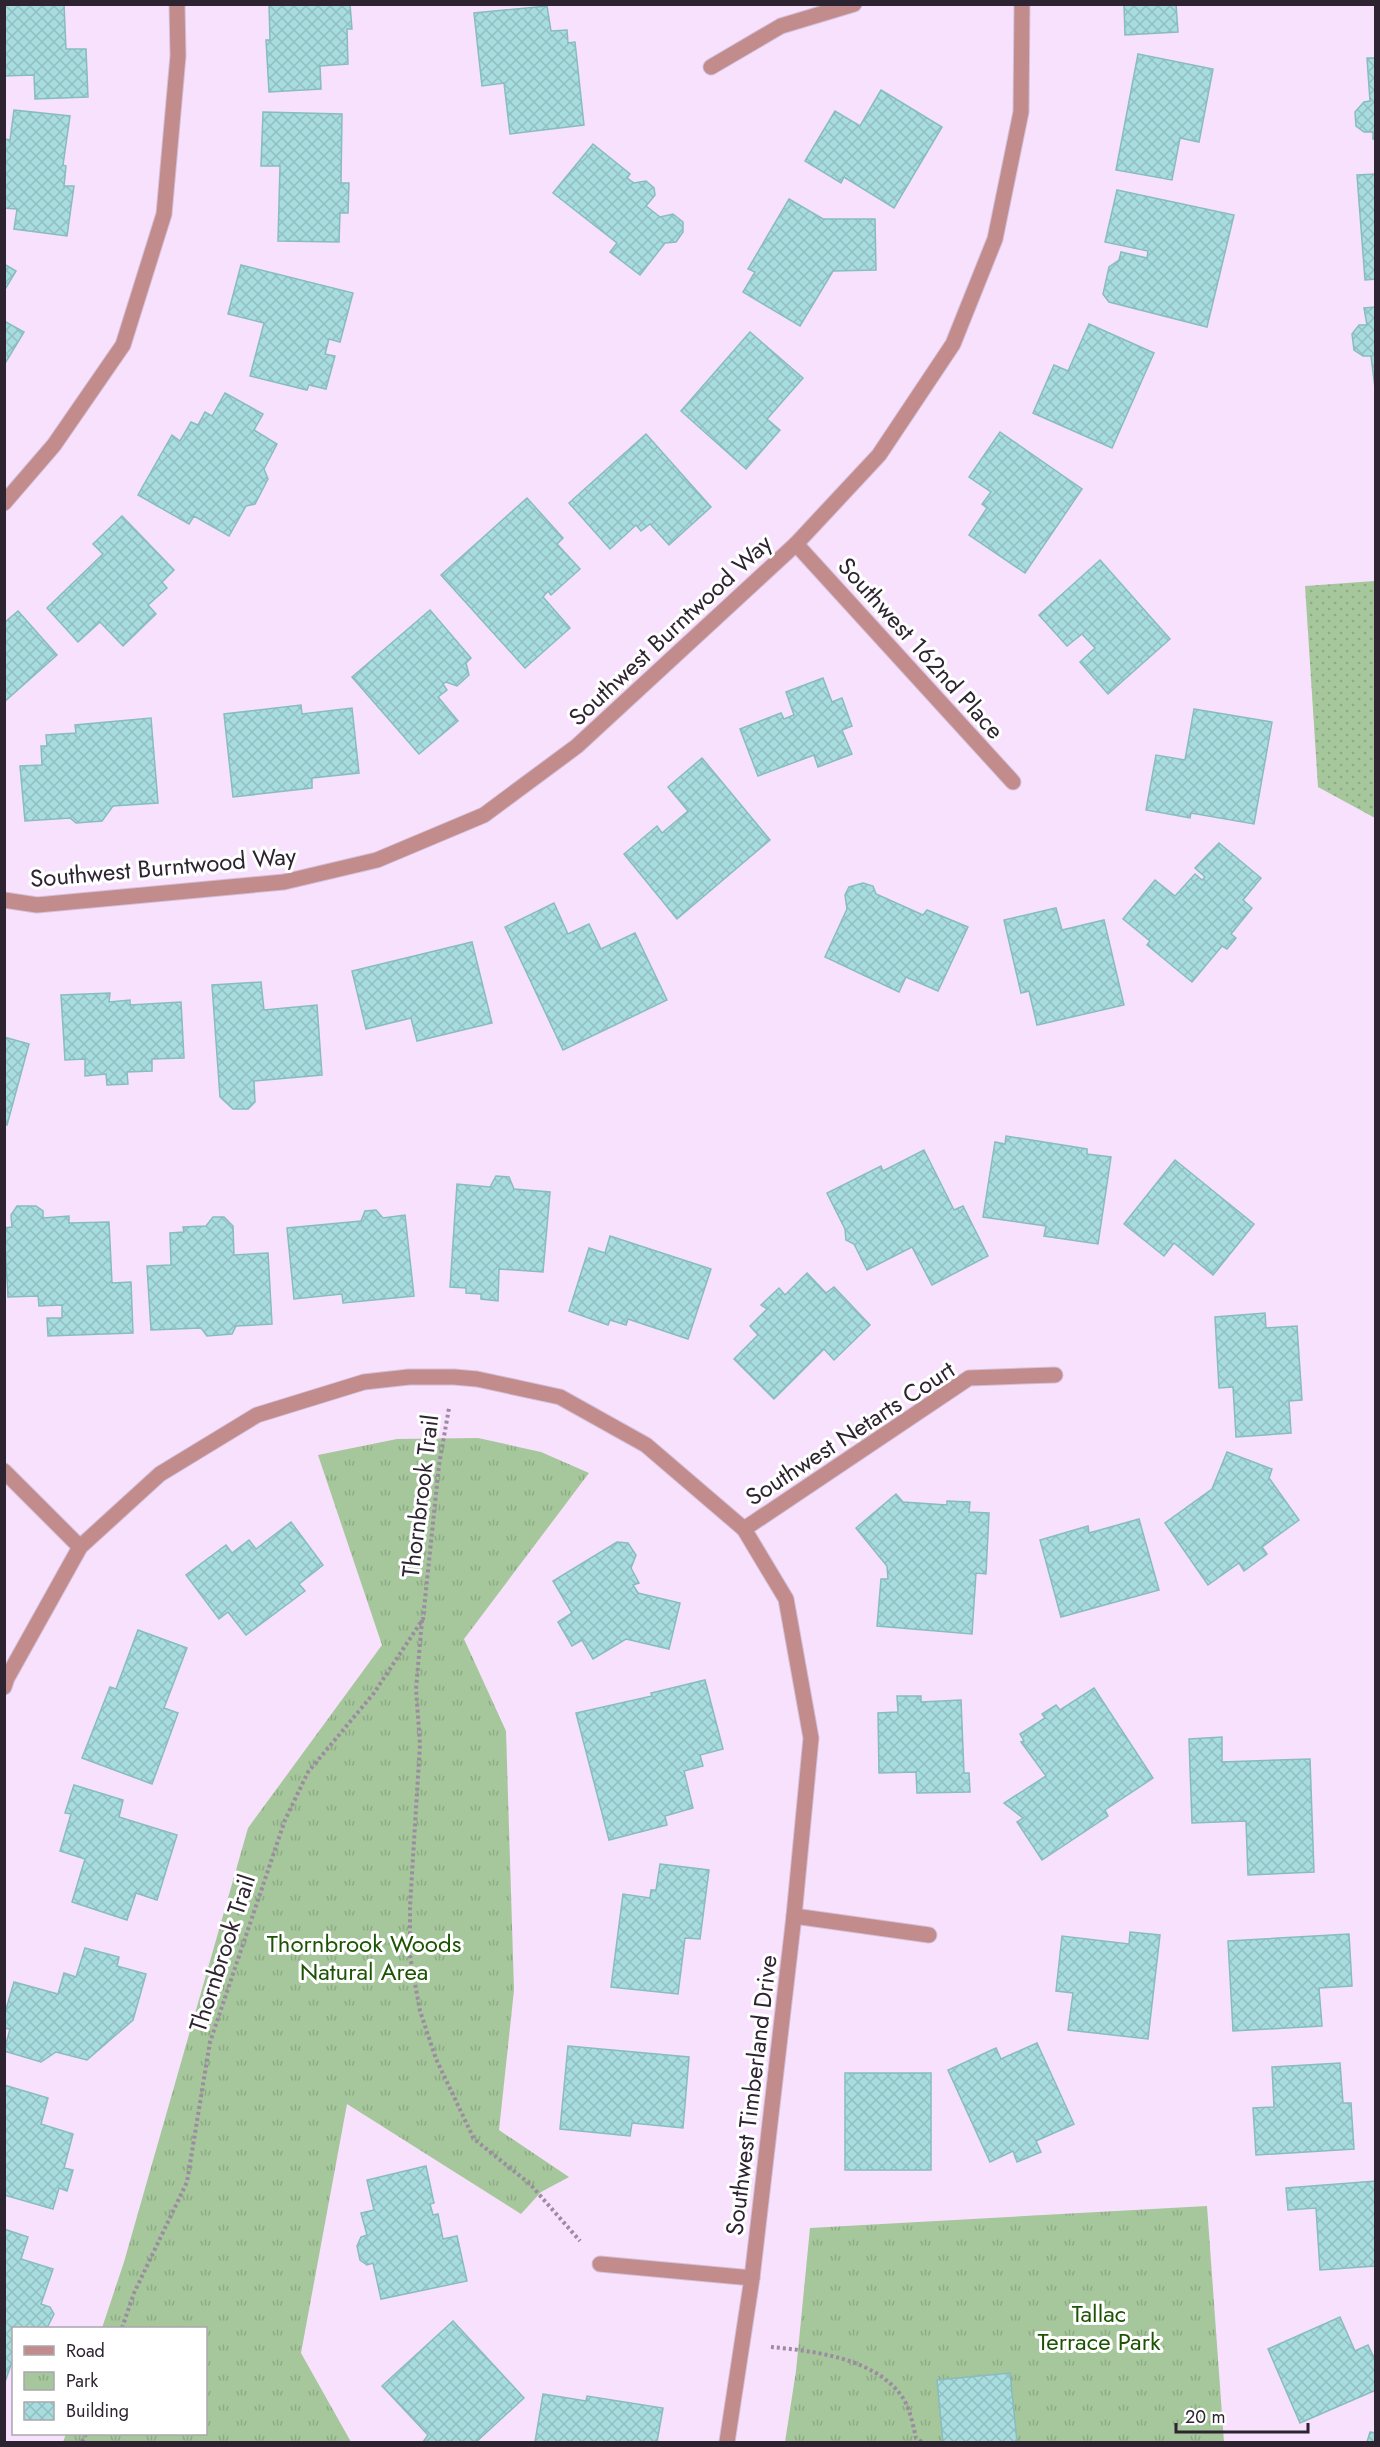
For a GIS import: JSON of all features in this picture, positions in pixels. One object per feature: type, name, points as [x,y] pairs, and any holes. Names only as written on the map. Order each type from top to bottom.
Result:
[{"type":"street","points":[[4,504],[54,445],[123,345],[164,214],[178,56],[177,4]]},
{"type":"street","points":[[711,67],[781,26],[854,4]]},
{"type":"street","name":"Southwest Burntwood Way","points":[[4,900],[37,905],[284,882],[377,860],[484,815],[577,746],[796,544],[879,455],[953,344],[995,239],[1021,112],[1022,4]]},
{"type":"street","name":"Southwest 162nd Place","points":[[796,544],[1013,782]]},
{"type":"street","name":"Southwest Netarts Court","points":[[744,1529],[969,1378],[1055,1376]]},
{"type":"street","name":"Southwest Timberland Drive","points":[[4,1687],[80,1547],[160,1474],[257,1415],[364,1382],[409,1377],[454,1377],[477,1379],[560,1397],[646,1445],[744,1529],[786,1599],[811,1738],[794,1917],[753,2278],[727,2442]]},
{"type":"street","points":[[4,1471],[80,1547]]},
{"type":"street","points":[[794,1917],[929,1935]]},
{"type":"street","points":[[600,2264],[753,2278]]},
{"type":"path","name":"Thornbrook Trail","points":[[454,1377],[439,1466],[416,1689],[420,1744],[410,1906],[410,1956],[420,2011],[436,2059],[474,2139],[530,2184],[600,2264]]},
{"type":"path","name":"Thornbrook Trail","points":[[122,2327],[134,2294],[187,2182],[210,2042],[285,1820],[308,1772],[374,1694],[423,1619]]},
{"type":"path","points":[[743,2345],[824,2354],[851,2362],[878,2376],[902,2398],[915,2440],[921,2442]]},
{"type":"green space","points":[[1376,581],[1375,818],[1318,787],[1305,586]]},
{"type":"green space","name":"Thornbrook Woods Natural Area","points":[[478,1438],[541,1452],[589,1473],[464,1639],[506,1731],[514,1990],[499,2130],[569,2177],[541,2192],[521,2214],[347,2104],[301,2353],[351,2442],[63,2442],[66,2435],[207,2435],[207,2327],[102,2327],[124,2262],[248,1828],[382,1645],[318,1455],[397,1439]]},
{"type":"green space","name":"Tallac Terrace Park","points":[[1207,2206],[1224,2442],[785,2442],[796,2371],[810,2228]]},
{"type":"building","points":[[4,4],[64,4],[66,49],[86,49],[88,97],[35,99],[34,75],[4,76]]},
{"type":"building","points":[[269,4],[350,4],[352,29],[347,29],[348,64],[320,66],[321,89],[269,92],[266,40],[270,40]]},
{"type":"building","points":[[1124,4],[1176,4],[1178,32],[1125,35]]},
{"type":"building","points":[[547,6],[551,31],[567,30],[568,43],[575,42],[584,125],[510,134],[504,83],[482,86],[474,13]]},
{"type":"building","points":[[1138,54],[1213,69],[1199,142],[1180,138],[1172,180],[1116,170]]},
{"type":"building","points":[[1367,58],[1376,58],[1376,139],[1373,139],[1373,132],[1364,132],[1356,126],[1355,112],[1364,102],[1370,101]]},
{"type":"building","points":[[881,90],[942,127],[894,208],[844,177],[841,183],[805,161],[835,111],[860,126]]},
{"type":"building","points":[[14,110],[70,116],[63,165],[66,166],[64,186],[74,186],[67,236],[14,229],[17,209],[4,208],[4,139],[10,140]]},
{"type":"building","points":[[263,112],[342,114],[341,183],[349,183],[348,213],[340,213],[339,242],[278,241],[280,166],[261,166]]},
{"type":"building","points":[[593,144],[630,174],[627,178],[634,183],[646,181],[654,188],[655,195],[646,206],[660,217],[673,214],[683,222],[683,232],[676,242],[665,243],[640,275],[610,252],[617,243],[553,193]]},
{"type":"building","points":[[1376,174],[1376,279],[1365,280],[1357,175]]},
{"type":"building","points":[[1117,190],[1234,215],[1207,327],[1109,302],[1103,294],[1109,267],[1119,260],[1121,252],[1147,258],[1148,251],[1105,242]]},
{"type":"building","points":[[789,199],[823,219],[875,219],[876,270],[833,271],[800,326],[743,292],[755,272],[748,269]]},
{"type":"building","points":[[4,264],[16,271],[4,291]]},
{"type":"building","points":[[241,265],[353,293],[340,342],[329,339],[325,354],[335,356],[326,389],[309,385],[307,390],[250,376],[264,323],[228,314]]},
{"type":"building","points":[[1376,307],[1376,396],[1371,356],[1363,356],[1354,350],[1352,334],[1359,325],[1367,325],[1364,308]]},
{"type":"building","points":[[4,321],[24,332],[4,365]]},
{"type":"building","points":[[1089,324],[1154,353],[1112,448],[1033,413],[1054,365],[1068,371]]},
{"type":"building","points":[[750,332],[803,378],[767,419],[780,430],[746,469],[681,411]]},
{"type":"building","points":[[225,393],[263,414],[254,430],[277,444],[264,469],[268,479],[255,504],[246,506],[229,536],[194,516],[189,524],[138,495],[172,435],[180,441],[191,422],[198,425],[205,412],[212,416]]},
{"type":"building","points":[[1000,432],[1082,489],[1025,573],[969,535],[987,508],[982,504],[991,492],[969,477]]},
{"type":"building","points":[[646,434],[711,507],[669,545],[650,524],[641,531],[636,525],[610,549],[569,503]]},
{"type":"building","points":[[527,498],[563,538],[557,544],[580,569],[551,595],[548,591],[543,597],[570,628],[525,668],[441,575]]},
{"type":"building","points":[[122,516],[174,570],[162,582],[167,588],[148,605],[156,614],[123,646],[100,622],[78,642],[47,608],[103,554],[93,544]]},
{"type":"building","points":[[1100,560],[1170,639],[1108,694],[1080,662],[1095,648],[1082,634],[1067,646],[1039,615]]},
{"type":"building","points":[[430,610],[471,658],[466,663],[469,675],[457,686],[446,682],[443,684],[447,690],[438,697],[458,721],[419,754],[352,677]]},
{"type":"building","points":[[18,611],[57,655],[4,702],[4,623]]},
{"type":"building","points":[[823,678],[832,702],[842,698],[852,726],[842,730],[852,754],[818,767],[814,755],[758,776],[740,729],[781,713],[784,719],[794,715],[786,692]]},
{"type":"building","points":[[301,705],[302,714],[352,708],[359,773],[312,778],[312,788],[233,797],[224,714]]},
{"type":"building","points":[[1194,709],[1272,722],[1254,824],[1191,813],[1190,818],[1146,810],[1156,755],[1185,760]]},
{"type":"building","points":[[151,718],[158,803],[113,806],[102,821],[76,823],[70,818],[25,821],[20,766],[42,765],[41,746],[47,746],[46,735],[76,733],[75,725]]},
{"type":"building","points":[[702,758],[770,840],[677,919],[624,854],[657,826],[662,833],[688,811],[668,787]]},
{"type":"building","points":[[1219,843],[1261,878],[1243,900],[1252,908],[1231,934],[1236,938],[1227,949],[1222,946],[1192,982],[1147,945],[1150,941],[1123,919],[1155,880],[1175,896],[1195,874],[1202,880],[1205,877],[1195,868]]},
{"type":"building","points":[[863,883],[873,886],[876,894],[923,915],[927,910],[968,927],[938,991],[906,977],[899,992],[825,957],[847,909],[845,895],[849,887]]},
{"type":"building","points":[[554,903],[568,934],[589,924],[601,949],[635,933],[667,1000],[563,1050],[505,927]]},
{"type":"building","points":[[1056,908],[1062,930],[1104,920],[1124,1005],[1037,1025],[1029,991],[1021,993],[1004,920]]},
{"type":"building","points":[[472,942],[492,1023],[417,1041],[411,1018],[366,1029],[352,971]]},
{"type":"building","points":[[261,982],[264,1010],[317,1005],[322,1075],[254,1081],[255,1102],[248,1109],[233,1109],[220,1097],[212,985]]},
{"type":"building","points":[[110,993],[109,1002],[130,1000],[130,1005],[181,1002],[184,1058],[152,1059],[152,1071],[127,1072],[128,1084],[107,1085],[106,1074],[85,1076],[85,1059],[65,1060],[61,995]]},
{"type":"building","points":[[4,1037],[29,1044],[7,1125],[4,1124]]},
{"type":"building","points":[[1006,1136],[1087,1149],[1087,1154],[1111,1157],[1098,1244],[1044,1236],[1046,1226],[983,1217],[995,1142],[1005,1144]]},
{"type":"building","points":[[924,1150],[954,1210],[963,1206],[988,1256],[932,1285],[912,1247],[867,1270],[854,1244],[846,1240],[845,1229],[827,1193],[881,1166],[883,1171]]},
{"type":"building","points":[[1175,1160],[1254,1224],[1213,1275],[1174,1243],[1164,1256],[1124,1224]]},
{"type":"building","points":[[496,1176],[509,1177],[514,1189],[550,1192],[543,1272],[499,1269],[498,1301],[481,1299],[481,1294],[466,1293],[466,1288],[450,1287],[457,1184],[490,1187]]},
{"type":"building","points":[[17,1206],[36,1206],[43,1211],[43,1218],[69,1216],[69,1223],[109,1222],[112,1283],[131,1282],[133,1333],[48,1336],[47,1318],[62,1318],[62,1305],[39,1306],[38,1296],[8,1297],[4,1228],[12,1227],[11,1215]]},
{"type":"building","points":[[376,1210],[383,1218],[405,1215],[414,1296],[343,1303],[342,1294],[294,1299],[287,1228],[361,1221],[365,1211]]},
{"type":"building","points":[[213,1217],[224,1217],[233,1226],[234,1255],[268,1253],[272,1324],[236,1326],[232,1334],[207,1336],[201,1328],[151,1330],[147,1266],[171,1265],[170,1233],[184,1232],[183,1227],[206,1226]]},
{"type":"building","points":[[610,1236],[711,1269],[688,1339],[628,1319],[626,1325],[610,1320],[608,1325],[569,1311],[589,1248],[605,1253]]},
{"type":"building","points":[[807,1273],[826,1293],[834,1287],[870,1325],[834,1360],[824,1349],[774,1399],[734,1359],[758,1335],[750,1326],[767,1309],[761,1305],[779,1288],[785,1295]]},
{"type":"building","points":[[1265,1313],[1266,1328],[1297,1326],[1302,1400],[1289,1401],[1291,1433],[1236,1437],[1233,1387],[1219,1388],[1215,1317]]},
{"type":"building","points":[[1227,1452],[1272,1469],[1269,1478],[1299,1520],[1262,1547],[1267,1554],[1244,1571],[1239,1563],[1208,1585],[1165,1523],[1212,1489]]},
{"type":"building","points":[[896,1494],[903,1502],[947,1505],[947,1501],[970,1502],[969,1512],[989,1513],[986,1574],[976,1573],[972,1634],[877,1626],[881,1579],[888,1579],[887,1566],[856,1528]]},
{"type":"building","points":[[1139,1519],[1159,1590],[1061,1617],[1040,1540],[1088,1526],[1089,1533]]},
{"type":"building","points":[[291,1522],[323,1565],[299,1584],[305,1591],[246,1635],[228,1612],[219,1619],[186,1575],[226,1545],[232,1553],[249,1540],[256,1549]]},
{"type":"building","points":[[617,1542],[628,1543],[636,1555],[631,1568],[639,1583],[633,1585],[638,1593],[680,1603],[669,1649],[626,1639],[593,1659],[582,1640],[572,1646],[558,1622],[572,1613],[553,1581]]},
{"type":"building","points":[[138,1630],[187,1648],[164,1708],[178,1713],[152,1784],[82,1758],[110,1687],[116,1689]]},
{"type":"building","points":[[705,1680],[723,1749],[700,1755],[703,1766],[684,1771],[693,1808],[665,1816],[667,1825],[609,1840],[576,1713],[652,1696],[651,1693]]},
{"type":"building","points":[[1094,1688],[1153,1778],[1105,1810],[1108,1816],[1042,1860],[1017,1822],[1023,1818],[1004,1803],[1046,1776],[1021,1742],[1024,1741],[1020,1734],[1045,1718],[1042,1714],[1056,1705],[1060,1710]]},
{"type":"building","points":[[897,1696],[921,1696],[921,1702],[961,1700],[964,1773],[969,1773],[970,1792],[917,1793],[916,1772],[879,1773],[878,1713],[898,1712]]},
{"type":"building","points":[[1222,1737],[1222,1762],[1310,1759],[1314,1872],[1248,1875],[1246,1821],[1192,1823],[1189,1739]]},
{"type":"building","points":[[74,1785],[123,1800],[119,1817],[177,1835],[157,1900],[136,1893],[127,1920],[72,1902],[85,1859],[60,1851],[71,1814],[65,1813]]},
{"type":"building","points":[[660,1864],[709,1870],[700,1939],[685,1938],[678,1994],[611,1987],[623,1894],[650,1898],[651,1890],[656,1890]]},
{"type":"building","points":[[1130,1932],[1160,1935],[1148,2039],[1068,2030],[1073,1993],[1056,1991],[1062,1936],[1129,1944]]},
{"type":"building","points":[[1349,1934],[1352,1986],[1319,1988],[1322,2026],[1233,2031],[1228,1941]]},
{"type":"building","points":[[85,1948],[119,1957],[117,1966],[146,1974],[133,2020],[87,2060],[56,2052],[41,2062],[4,2051],[10,2029],[4,2028],[4,2016],[14,1982],[58,1994],[64,1973],[76,1977]]},
{"type":"building","points":[[1037,2043],[1074,2124],[1036,2141],[1041,2152],[1017,2162],[1013,2151],[990,2162],[948,2070],[996,2048],[1001,2059]]},
{"type":"building","points":[[568,2046],[689,2057],[683,2128],[632,2123],[630,2136],[560,2129]]},
{"type":"building","points":[[1340,2063],[1343,2103],[1351,2103],[1354,2149],[1256,2155],[1253,2108],[1274,2107],[1272,2067]]},
{"type":"building","points":[[845,2073],[931,2073],[931,2170],[845,2170]]},
{"type":"building","points":[[4,2085],[48,2098],[41,2124],[73,2134],[64,2168],[73,2170],[67,2191],[59,2188],[53,2209],[4,2195]]},
{"type":"building","points":[[426,2166],[434,2203],[430,2204],[433,2215],[438,2214],[443,2239],[457,2236],[467,2281],[381,2299],[373,2263],[367,2265],[360,2260],[357,2246],[361,2237],[367,2235],[361,2213],[374,2210],[367,2180]]},
{"type":"building","points":[[1376,2181],[1376,2266],[1320,2270],[1316,2208],[1288,2210],[1286,2188]]},
{"type":"building","points":[[4,2229],[28,2237],[21,2259],[53,2269],[41,2304],[50,2307],[54,2314],[48,2327],[12,2327],[12,2362],[5,2382]]},
{"type":"building","points":[[1340,2317],[1355,2351],[1368,2345],[1376,2362],[1376,2390],[1300,2423],[1268,2349]]},
{"type":"building","points":[[453,2321],[524,2398],[476,2442],[423,2442],[428,2435],[382,2386]]},
{"type":"building","points":[[1010,2373],[1017,2442],[943,2442],[937,2380]]},
{"type":"building","points":[[543,2394],[586,2401],[587,2396],[663,2408],[657,2442],[535,2442]]},
{"type":"building","points":[[1370,2432],[1376,2433],[1376,2442],[1367,2442]]}]
